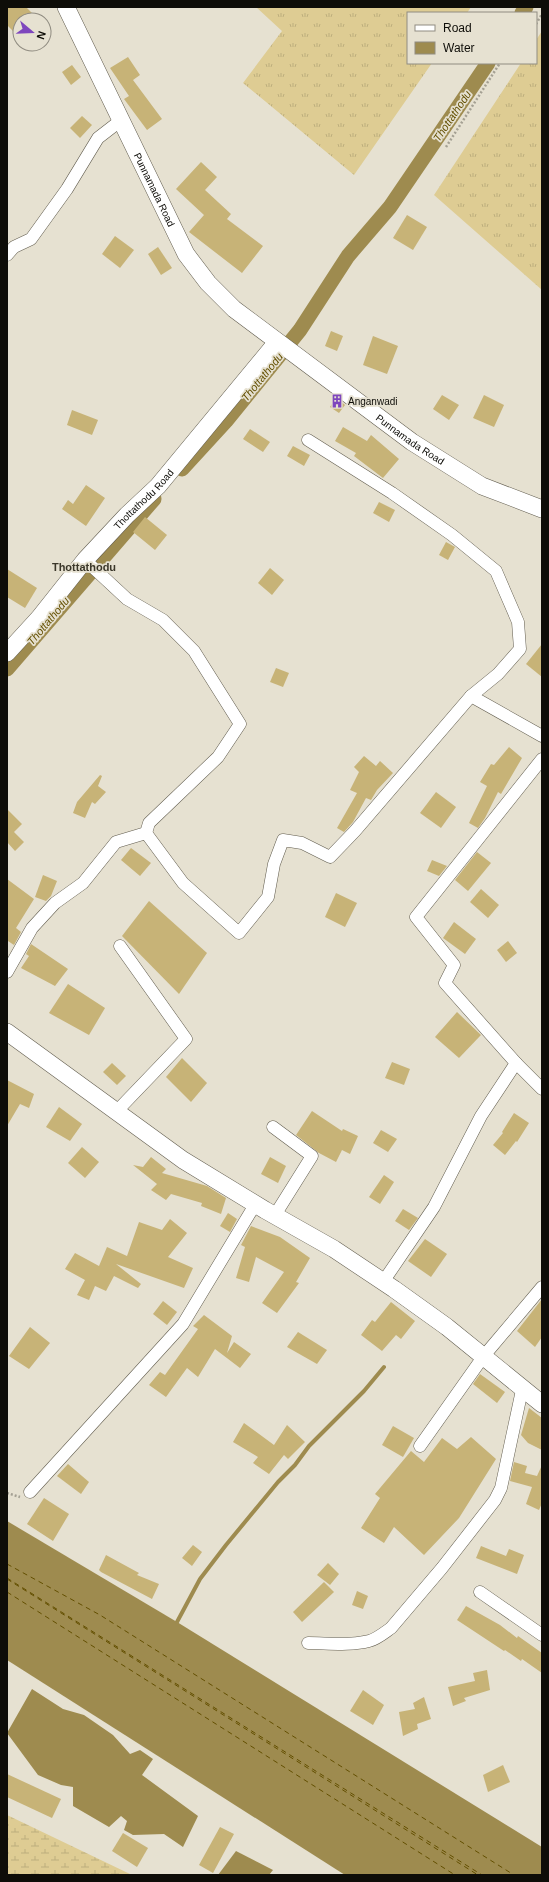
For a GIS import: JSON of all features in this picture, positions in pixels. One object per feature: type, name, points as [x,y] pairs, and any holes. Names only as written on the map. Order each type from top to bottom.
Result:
[{"type":"main road","name":"Punnamada Road","points":[[66,7],[120,121],[186,254],[208,283],[234,309],[418,446],[482,486],[542,509]]},
{"type":"main road","name":"Thottathodu Road","points":[[7,653],[90,565],[127,515],[158,486],[282,346]]},
{"type":"main road","points":[[7,1032],[183,1160],[334,1249],[383,1282],[446,1327],[522,1390],[542,1404]]},
{"type":"street","points":[[7,255],[14,247],[31,238],[67,189],[98,138],[120,121]]},
{"type":"street","points":[[146,833],[183,883],[239,933],[268,897],[274,864],[283,840],[302,843],[330,857],[355,831],[471,696],[498,674],[520,649],[518,622],[496,571],[452,534],[392,493],[308,440]]},
{"type":"street","points":[[90,565],[127,599],[163,620],[194,651],[240,724],[218,757],[149,823],[146,833]]},
{"type":"street","points":[[471,696],[542,736]]},
{"type":"street","points":[[542,759],[416,917],[454,965],[445,983],[516,1063],[542,1089]]},
{"type":"street","points":[[7,972],[32,928],[55,903],[83,883],[116,842],[146,833]]},
{"type":"street","points":[[116,1112],[186,1039],[120,946]]},
{"type":"street","points":[[383,1282],[434,1207],[481,1116],[516,1063]]},
{"type":"street","points":[[273,1127],[312,1156],[275,1215]]},
{"type":"street","points":[[30,1492],[182,1324],[256,1203]]},
{"type":"street","points":[[420,1446],[483,1357],[542,1287]]},
{"type":"street","points":[[308,1643],[355,1643],[370,1641],[381,1635],[391,1628],[442,1568],[495,1500],[501,1488],[522,1390]]},
{"type":"street","points":[[480,1592],[542,1636]]},
{"type":"path","points":[[446,146],[499,64]]},
{"type":"green space","points":[[256,7],[471,7],[468,12],[407,12],[407,64],[431,64],[354,175],[243,83],[282,31]]},
{"type":"green space","points":[[542,31],[542,290],[434,195],[520,64],[537,64],[537,38]]},
{"type":"green space","points":[[7,1815],[130,1874],[7,1875]]},
{"type":"water","points":[[7,1521],[177,1622],[542,1847],[542,1875],[345,1875],[7,1660]]},
{"type":"water","points":[[32,1689],[63,1709],[84,1715],[113,1735],[130,1754],[140,1750],[153,1759],[142,1775],[198,1816],[183,1847],[164,1834],[133,1835],[124,1830],[127,1821],[121,1816],[109,1827],[73,1806],[73,1787],[61,1785],[38,1775],[7,1733]]},
{"type":"water","points":[[236,1851],[273,1870],[269,1875],[218,1875]]},
{"type":"building","points":[[7,7],[26,7],[31,12],[12,12],[12,30],[7,25]]},
{"type":"building","points":[[128,57],[140,75],[133,80],[162,119],[147,130],[124,99],[129,96],[110,68]]},
{"type":"building","points":[[72,65],[81,77],[71,85],[62,72]]},
{"type":"building","points":[[82,116],[92,125],[80,138],[70,128]]},
{"type":"building","points":[[201,162],[217,177],[205,190],[231,214],[227,219],[263,246],[242,273],[189,232],[204,215],[176,189]]},
{"type":"building","points":[[407,215],[427,227],[413,250],[393,238]]},
{"type":"building","points":[[115,236],[134,250],[120,268],[102,254]]},
{"type":"building","points":[[158,247],[172,268],[161,275],[148,254]]},
{"type":"building","points":[[331,331],[343,336],[337,351],[325,346]]},
{"type":"building","points":[[373,336],[398,346],[387,374],[363,365]]},
{"type":"building","points":[[442,395],[459,405],[449,420],[433,409]]},
{"type":"building","points":[[484,395],[504,405],[494,427],[473,418]]},
{"type":"building","name":"Anganwadi","points":[[336,397],[345,405],[339,413],[330,407]]},
{"type":"building","points":[[72,410],[98,420],[92,435],[67,425]]},
{"type":"building","points":[[343,427],[367,441],[371,435],[399,459],[383,478],[354,456],[356,453],[335,441]]},
{"type":"building","points":[[250,429],[270,442],[263,452],[243,439]]},
{"type":"building","points":[[293,446],[310,455],[304,466],[287,456]]},
{"type":"building","points":[[86,485],[105,498],[86,526],[62,509],[68,500],[73,504]]},
{"type":"building","points":[[379,502],[395,510],[389,522],[373,513]]},
{"type":"building","points":[[145,517],[167,535],[155,550],[133,532]]},
{"type":"building","points":[[446,542],[455,547],[448,560],[439,555]]},
{"type":"building","points":[[270,568],[284,580],[272,595],[258,583]]},
{"type":"building","points":[[7,569],[37,588],[25,608],[7,597]]},
{"type":"building","points":[[542,644],[542,677],[526,664]]},
{"type":"building","points":[[276,668],[289,673],[283,687],[270,682]]},
{"type":"building","points":[[509,747],[522,758],[501,794],[498,792],[485,818],[478,828],[469,823],[487,786],[480,782],[491,764],[494,765]]},
{"type":"building","points":[[364,756],[376,766],[380,761],[393,773],[377,790],[371,800],[366,798],[353,822],[344,832],[337,828],[357,793],[350,790],[359,772],[354,767]]},
{"type":"building","points":[[100,775],[102,776],[98,786],[106,792],[95,804],[92,802],[85,818],[73,813],[77,802]]},
{"type":"building","points":[[436,792],[456,807],[441,828],[420,813]]},
{"type":"building","points":[[7,809],[22,824],[14,832],[24,842],[15,851],[7,842]]},
{"type":"building","points":[[131,848],[151,863],[140,876],[121,860]]},
{"type":"building","points":[[477,852],[491,863],[468,891],[455,880]]},
{"type":"building","points":[[432,860],[447,866],[439,876],[427,871]]},
{"type":"building","points":[[43,875],[57,881],[51,896],[46,901],[35,897]]},
{"type":"building","points":[[7,879],[34,899],[16,928],[21,932],[14,945],[8,941],[7,943]]},
{"type":"building","points":[[481,889],[499,905],[488,918],[470,902]]},
{"type":"building","points":[[336,893],[357,903],[345,927],[325,917]]},
{"type":"building","points":[[149,901],[207,953],[179,994],[122,936]]},
{"type":"building","points":[[454,922],[476,939],[465,954],[443,938]]},
{"type":"building","points":[[508,941],[517,953],[506,962],[497,950]]},
{"type":"building","points":[[31,944],[68,969],[55,986],[21,968],[29,956],[26,954]]},
{"type":"building","points":[[68,984],[105,1008],[89,1035],[49,1013]]},
{"type":"building","points":[[457,1012],[481,1035],[459,1058],[435,1037]]},
{"type":"building","points":[[182,1058],[207,1083],[191,1102],[166,1077]]},
{"type":"building","points":[[392,1062],[410,1069],[404,1085],[385,1078]]},
{"type":"building","points":[[112,1063],[126,1076],[117,1085],[103,1072]]},
{"type":"building","points":[[7,1080],[34,1094],[29,1108],[20,1104],[7,1126]]},
{"type":"building","points":[[59,1107],[82,1124],[70,1141],[46,1127]]},
{"type":"building","points":[[312,1111],[342,1131],[343,1129],[358,1136],[350,1154],[342,1150],[336,1162],[319,1153],[296,1135]]},
{"type":"building","points":[[514,1113],[529,1123],[517,1142],[516,1141],[505,1155],[493,1145],[503,1133],[502,1132]]},
{"type":"building","points":[[381,1130],[397,1139],[388,1152],[373,1143]]},
{"type":"building","points":[[82,1147],[99,1162],[85,1178],[68,1163]]},
{"type":"building","points":[[151,1157],[166,1169],[162,1173],[207,1186],[226,1198],[221,1214],[201,1206],[202,1203],[171,1194],[166,1200],[151,1190],[157,1184],[133,1165],[143,1167]]},
{"type":"building","points":[[270,1157],[286,1166],[278,1183],[261,1174]]},
{"type":"building","points":[[384,1175],[394,1182],[380,1204],[369,1197]]},
{"type":"building","points":[[403,1209],[418,1218],[409,1230],[395,1221]]},
{"type":"building","points":[[228,1213],[237,1219],[230,1232],[220,1226]]},
{"type":"building","points":[[170,1219],[187,1233],[168,1257],[193,1268],[184,1288],[116,1264],[141,1284],[138,1288],[114,1276],[106,1291],[95,1286],[89,1300],[77,1295],[85,1280],[65,1269],[75,1253],[99,1266],[107,1247],[127,1256],[139,1222],[162,1230]]},
{"type":"building","points":[[251,1226],[280,1237],[310,1258],[296,1282],[299,1283],[277,1313],[262,1303],[284,1272],[256,1257],[249,1282],[236,1278],[245,1247],[241,1245]]},
{"type":"building","points":[[425,1239],[447,1254],[431,1277],[408,1261]]},
{"type":"building","points":[[542,1299],[542,1337],[535,1347],[517,1331]]},
{"type":"building","points":[[163,1301],[177,1312],[167,1325],[153,1314]]},
{"type":"building","points":[[391,1302],[415,1321],[401,1339],[396,1335],[382,1351],[361,1335],[372,1320],[375,1322]]},
{"type":"building","points":[[204,1315],[232,1336],[227,1353],[234,1342],[251,1354],[240,1368],[215,1349],[198,1377],[187,1368],[166,1397],[149,1385],[160,1372],[165,1375],[198,1329],[193,1326]]},
{"type":"building","points":[[30,1327],[50,1343],[29,1369],[9,1356]]},
{"type":"building","points":[[298,1332],[327,1350],[317,1364],[287,1347]]},
{"type":"building","points":[[480,1374],[505,1392],[497,1403],[473,1384]]},
{"type":"building","points":[[529,1408],[542,1418],[542,1450],[528,1443],[521,1435]]},
{"type":"building","points":[[244,1423],[274,1445],[287,1425],[305,1442],[288,1459],[284,1455],[269,1474],[253,1463],[258,1457],[233,1442]]},
{"type":"building","points":[[393,1426],[414,1438],[403,1457],[382,1445]]},
{"type":"building","points":[[471,1437],[496,1459],[459,1518],[424,1555],[394,1527],[384,1543],[361,1528],[380,1498],[375,1494],[411,1451],[424,1462],[442,1438],[457,1449]]},
{"type":"building","points":[[514,1462],[527,1466],[525,1473],[537,1476],[542,1465],[542,1503],[539,1510],[526,1504],[532,1487],[510,1481]]},
{"type":"building","points":[[68,1464],[89,1482],[81,1494],[57,1476]]},
{"type":"building","points":[[44,1498],[69,1514],[53,1541],[27,1524]]},
{"type":"building","points":[[193,1545],[202,1552],[192,1566],[182,1558]]},
{"type":"building","points":[[481,1546],[506,1556],[509,1549],[524,1555],[517,1574],[476,1558]]},
{"type":"building","points":[[106,1555],[139,1573],[137,1575],[159,1584],[152,1599],[101,1572],[99,1570]]},
{"type":"building","points":[[328,1563],[339,1574],[330,1585],[317,1575]]},
{"type":"building","points":[[324,1582],[334,1592],[302,1622],[293,1612]]},
{"type":"building","points":[[357,1591],[368,1596],[363,1609],[352,1605]]},
{"type":"building","points":[[466,1606],[500,1625],[517,1638],[518,1636],[542,1653],[542,1673],[522,1659],[521,1661],[505,1650],[504,1651],[457,1620]]},
{"type":"building","points":[[487,1670],[490,1690],[464,1698],[466,1701],[453,1706],[448,1687],[475,1681],[473,1673]]},
{"type":"building","points":[[363,1690],[384,1705],[373,1725],[350,1711]]},
{"type":"building","points":[[424,1697],[431,1719],[417,1724],[418,1729],[403,1736],[399,1712],[415,1709],[413,1703]]},
{"type":"building","points":[[503,1765],[510,1782],[488,1792],[483,1775]]},
{"type":"building","points":[[7,1774],[61,1799],[52,1818],[7,1797]]},
{"type":"building","points":[[220,1827],[234,1834],[213,1873],[199,1865]]},
{"type":"building","points":[[123,1833],[148,1848],[137,1867],[112,1851]]},
{"type":"waterway","name":"Thottathodu","points":[[523,12],[526,7]]},
{"type":"waterway","name":"Thottathodu","points":[[182,469],[226,421],[300,330],[348,256],[390,207],[487,64]]},
{"type":"waterway","name":"Thottathodu","points":[[7,669],[154,499]]},
{"type":"waterway","points":[[177,1622],[200,1579],[226,1545],[278,1482],[295,1465],[309,1446],[364,1391],[384,1367]]},
{"type":"ferry route","points":[[7,1564],[100,1615],[514,1875]]},
{"type":"ferry route","points":[[7,1578],[482,1875]]},
{"type":"ferry route","points":[[7,1579],[478,1875]]},
{"type":"ferry route","points":[[7,1592],[455,1875]]},
{"type":"place","name":"Anganwadi","points":[[337,401]]},
{"type":"district","name":"Thottathodu","points":[[84,567]]}]
